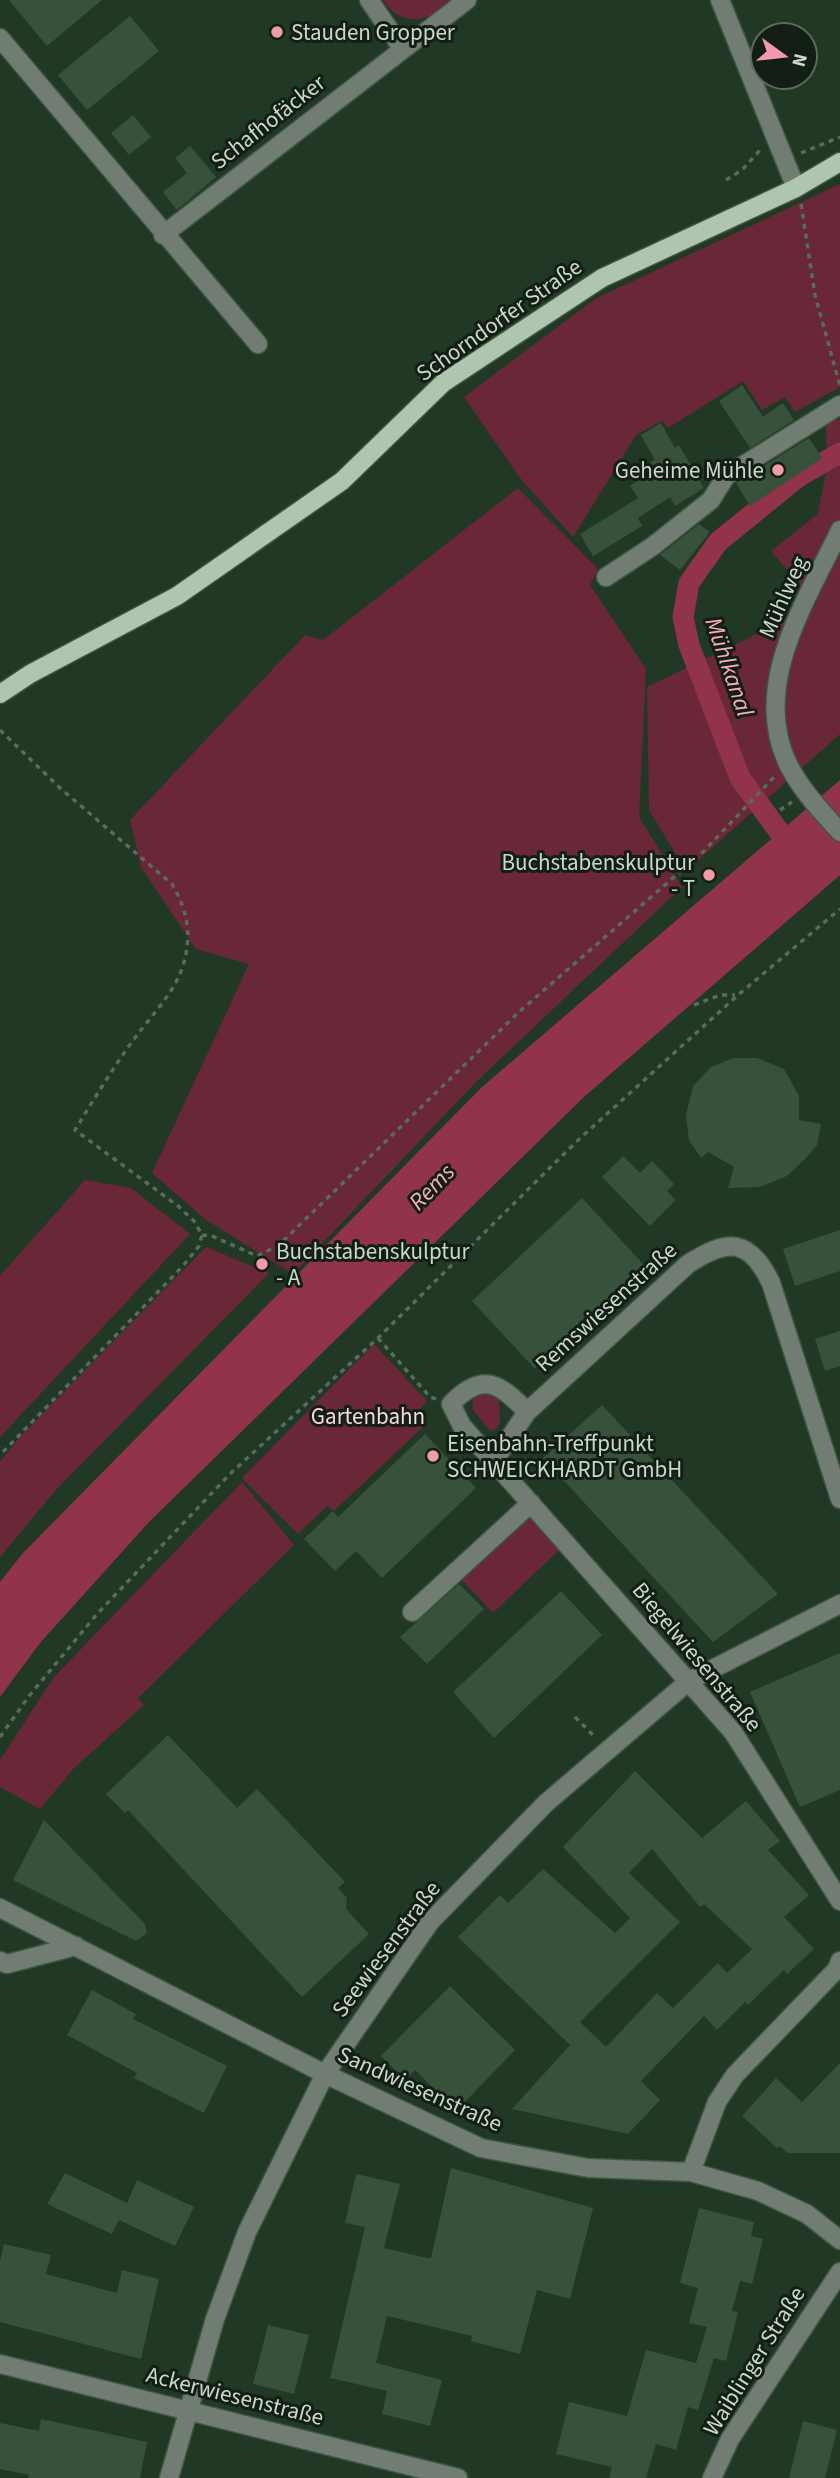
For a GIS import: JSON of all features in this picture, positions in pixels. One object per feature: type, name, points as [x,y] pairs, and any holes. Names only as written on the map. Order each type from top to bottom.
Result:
[{"type":"main road","name":"Schorndorfer Straße","points":[[0,694],[30,674],[188,588],[342,481],[443,383],[602,278],[796,188],[840,162]]},
{"type":"street","points":[[369,0],[402,48]]},
{"type":"street","name":"Schafhofäcker","points":[[163,235],[467,0]]},
{"type":"street","points":[[720,0],[796,188]]},
{"type":"street","points":[[0,38],[163,235],[258,344]]},
{"type":"street","points":[[606,577],[653,546],[712,500],[726,476],[840,405]]},
{"type":"street","name":"Mühlweg","points":[[840,530],[781,664],[774,698],[775,716],[788,763],[812,800],[840,832]]},
{"type":"street","name":"Remswiesenstraße","points":[[527,1412],[688,1264],[711,1250],[729,1246],[748,1249],[762,1264],[771,1283],[840,1499]]},
{"type":"street","points":[[451,1404],[463,1391],[490,1384],[507,1391],[527,1412],[494,1461]]},
{"type":"street","name":"Biegelwiesenstraße","points":[[451,1404],[462,1426],[733,1732],[840,1901]]},
{"type":"street","points":[[412,1612],[531,1503]]},
{"type":"street","name":"Seewiesenstraße","points":[[169,2478],[215,2319],[247,2231],[325,2074],[430,1922],[537,1812],[689,1681],[840,1604]]},
{"type":"street","name":"Sandwiesenstraße","points":[[0,1909],[325,2074],[481,2148],[587,2168],[691,2172],[758,2191],[807,2214],[840,2241]]},
{"type":"street","points":[[0,1961],[7,1964],[76,1946]]},
{"type":"street","points":[[691,2172],[717,2102],[735,2075],[837,1969],[840,1961]]},
{"type":"street","name":"Waiblinger Straße","points":[[712,2478],[730,2439],[840,2272]]},
{"type":"street","name":"Ackerwiesenstraße","points":[[0,2364],[457,2478]]},
{"type":"path","points":[[726,180],[779,145],[804,153],[840,137]]},
{"type":"path","points":[[796,188],[802,204],[823,329],[840,386]]},
{"type":"path","points":[[0,730],[60,788],[172,884],[183,904],[188,924],[184,965],[172,988],[115,1066],[75,1130],[178,1206],[194,1221],[202,1236],[199,1246],[183,1266],[0,1455]]},
{"type":"path","points":[[202,1236],[212,1236],[257,1256],[279,1245],[520,1011],[704,851],[780,771]]},
{"type":"path","points":[[0,1737],[29,1696],[97,1614],[231,1472],[378,1338],[576,1142],[737,995],[840,909]]},
{"type":"path","points":[[694,1005],[720,995],[737,995]]},
{"type":"path","points":[[378,1338],[430,1397],[451,1404]]},
{"type":"path","points":[[575,1717],[608,1750]]},
{"type":"green space","points":[[383,0],[456,0],[428,17],[409,19],[399,16]]},
{"type":"green space","points":[[840,184],[840,387],[795,412],[785,397],[762,410],[743,381],[668,428],[662,421],[636,435],[573,537],[520,478],[464,397],[595,299]]},
{"type":"green space","points":[[840,419],[840,734],[686,871],[649,810],[647,687],[817,605],[771,551],[818,514],[827,466],[826,424]]},
{"type":"green space","points":[[518,488],[598,569],[590,585],[646,669],[639,817],[682,887],[477,1081],[293,1274],[206,1220],[152,1173],[249,964],[196,949],[141,867],[130,820],[305,635],[323,640]]},
{"type":"green space","points":[[85,1180],[131,1188],[190,1234],[0,1437],[0,1276]]},
{"type":"green space","points":[[206,1247],[269,1273],[55,1491],[0,1557],[0,1462],[20,1437]]},
{"type":"green space","name":"Gartenbahn","points":[[374,1344],[427,1401],[415,1414],[425,1425],[334,1511],[327,1506],[298,1534],[242,1478]]},
{"type":"green space","points":[[484,1392],[499,1399],[500,1423],[494,1431],[488,1429],[472,1409],[473,1399]]},
{"type":"green space","points":[[242,1482],[294,1545],[138,1698],[144,1705],[74,1768],[40,1809],[0,1787],[0,1760],[54,1677]]},
{"type":"green space","points":[[528,1512],[561,1548],[493,1613],[459,1577]]},
{"type":"water","name":"Rems","points":[[840,780],[840,875],[584,1097],[149,1522],[40,1643],[0,1697],[0,1582],[23,1553],[482,1087]]},
{"type":"building","points":[[9,0],[102,0],[47,46]]},
{"type":"building","points":[[130,16],[159,51],[87,110],[58,75]]},
{"type":"building","points":[[133,115],[151,137],[129,155],[111,133]]},
{"type":"building","points":[[190,146],[216,177],[177,210],[163,192],[187,173],[175,158]]},
{"type":"building","points":[[742,385],[763,417],[783,403],[794,420],[750,448],[719,401]]},
{"type":"building","points":[[661,423],[675,448],[679,445],[704,488],[675,506],[670,497],[638,518],[642,526],[593,556],[580,534],[638,498],[630,486],[654,470],[650,462],[655,460],[641,435]]},
{"type":"building","name":"Geheime Mühle","points":[[809,438],[822,458],[750,506],[736,483]]},
{"type":"building","points":[[699,524],[710,532],[680,570],[660,555]]},
{"type":"building","points":[[733,1058],[757,1058],[784,1069],[799,1096],[799,1120],[821,1124],[817,1145],[805,1159],[787,1176],[760,1187],[728,1188],[734,1167],[708,1152],[701,1158],[689,1140],[686,1115],[693,1086],[711,1067]]},
{"type":"building","points":[[623,1156],[640,1173],[652,1161],[674,1184],[667,1191],[676,1200],[650,1226],[602,1177]]},
{"type":"building","points":[[582,1198],[645,1266],[535,1369],[472,1301]]},
{"type":"building","points":[[840,1230],[840,1271],[795,1286],[783,1249]]},
{"type":"building","points":[[840,1331],[840,1366],[825,1371],[815,1339]]},
{"type":"building","points":[[602,1405],[778,1594],[713,1642],[543,1458]]},
{"type":"building","points":[[425,1434],[476,1488],[382,1578],[356,1551],[335,1571],[304,1539],[333,1511],[338,1517]]},
{"type":"building","points":[[459,1584],[484,1609],[427,1664],[400,1637]]},
{"type":"building","points":[[561,1591],[602,1635],[494,1738],[453,1692]]},
{"type":"building","points":[[840,1653],[840,1790],[800,1807],[750,1692]]},
{"type":"building","points":[[168,1735],[237,1808],[257,1789],[345,1882],[338,1888],[347,1898],[346,1909],[369,1934],[302,1997],[128,1810],[125,1813],[106,1794]]},
{"type":"building","points":[[635,1771],[702,1838],[746,1801],[780,1841],[768,1850],[809,1895],[784,1917],[814,1949],[787,1974],[784,1970],[748,2005],[745,2002],[717,2030],[704,2016],[641,2081],[660,2100],[628,2134],[512,2109],[570,2045],[458,1937],[500,1895],[508,1903],[543,1869],[615,1933],[630,1918],[563,1847]],"holes":[[[652,1849],[700,1907],[704,1904],[752,1949],[727,1973],[718,1963],[673,2008],[657,1993],[606,2047],[580,2022],[680,1922],[629,1873]]]},
{"type":"building","points":[[44,1820],[145,1924],[147,1933],[136,1941],[13,1880]]},
{"type":"building","points":[[450,1986],[515,2050],[456,2111],[415,2070],[405,2080],[381,2056]]},
{"type":"building","points":[[92,1990],[136,2014],[133,2019],[227,2066],[204,2113],[134,2078],[137,2073],[67,2035]]},
{"type":"building","points":[[840,2063],[840,2153],[788,2153],[779,2146],[777,2148],[742,2116],[776,2078],[802,2102]]},
{"type":"building","points":[[451,2168],[593,2208],[570,2299],[537,2290],[520,2354],[471,2341],[472,2336],[387,2316],[376,2363],[442,2380],[430,2426],[382,2414],[387,2391],[330,2378],[365,2227],[345,2223],[356,2174],[400,2184],[384,2248],[431,2258]]},
{"type":"building","points":[[65,2173],[127,2203],[137,2180],[194,2207],[175,2246],[119,2220],[112,2234],[47,2204]]},
{"type":"building","points":[[699,2208],[754,2222],[751,2236],[763,2239],[752,2284],[740,2281],[732,2311],[738,2312],[726,2361],[714,2358],[698,2410],[688,2407],[676,2450],[656,2444],[646,2478],[609,2478],[612,2467],[556,2454],[569,2402],[627,2416],[646,2350],[696,2363],[707,2327],[689,2323],[698,2288],[680,2283]]},
{"type":"building","points":[[4,2244],[51,2255],[46,2274],[117,2293],[122,2270],[159,2279],[141,2359],[0,2322],[0,2261]]},
{"type":"building","points":[[268,2325],[309,2335],[294,2394],[253,2384]]},
{"type":"building","points":[[41,2419],[147,2442],[140,2478],[28,2478],[29,2475],[0,2469],[0,2423],[39,2431]]},
{"type":"building","points":[[803,2421],[837,2430],[825,2478],[789,2478]]},
{"type":"waterway","name":"Mühlkanal","points":[[794,852],[740,778],[689,645],[683,617],[689,583],[718,542],[798,477],[840,453]]},
{"type":"place","name":"Stauden Gropper","points":[[277,32]]},
{"type":"place","name":"Geheime Mühle","points":[[778,470]]},
{"type":"place","name":"Buchstabenskulptur - T","points":[[709,875]]},
{"type":"place","name":"Buchstabenskulptur - A","points":[[262,1264]]},
{"type":"place","name":"Eisenbahn-Treffpunkt SCHWEICKHARDT GmbH","points":[[433,1456]]}]
